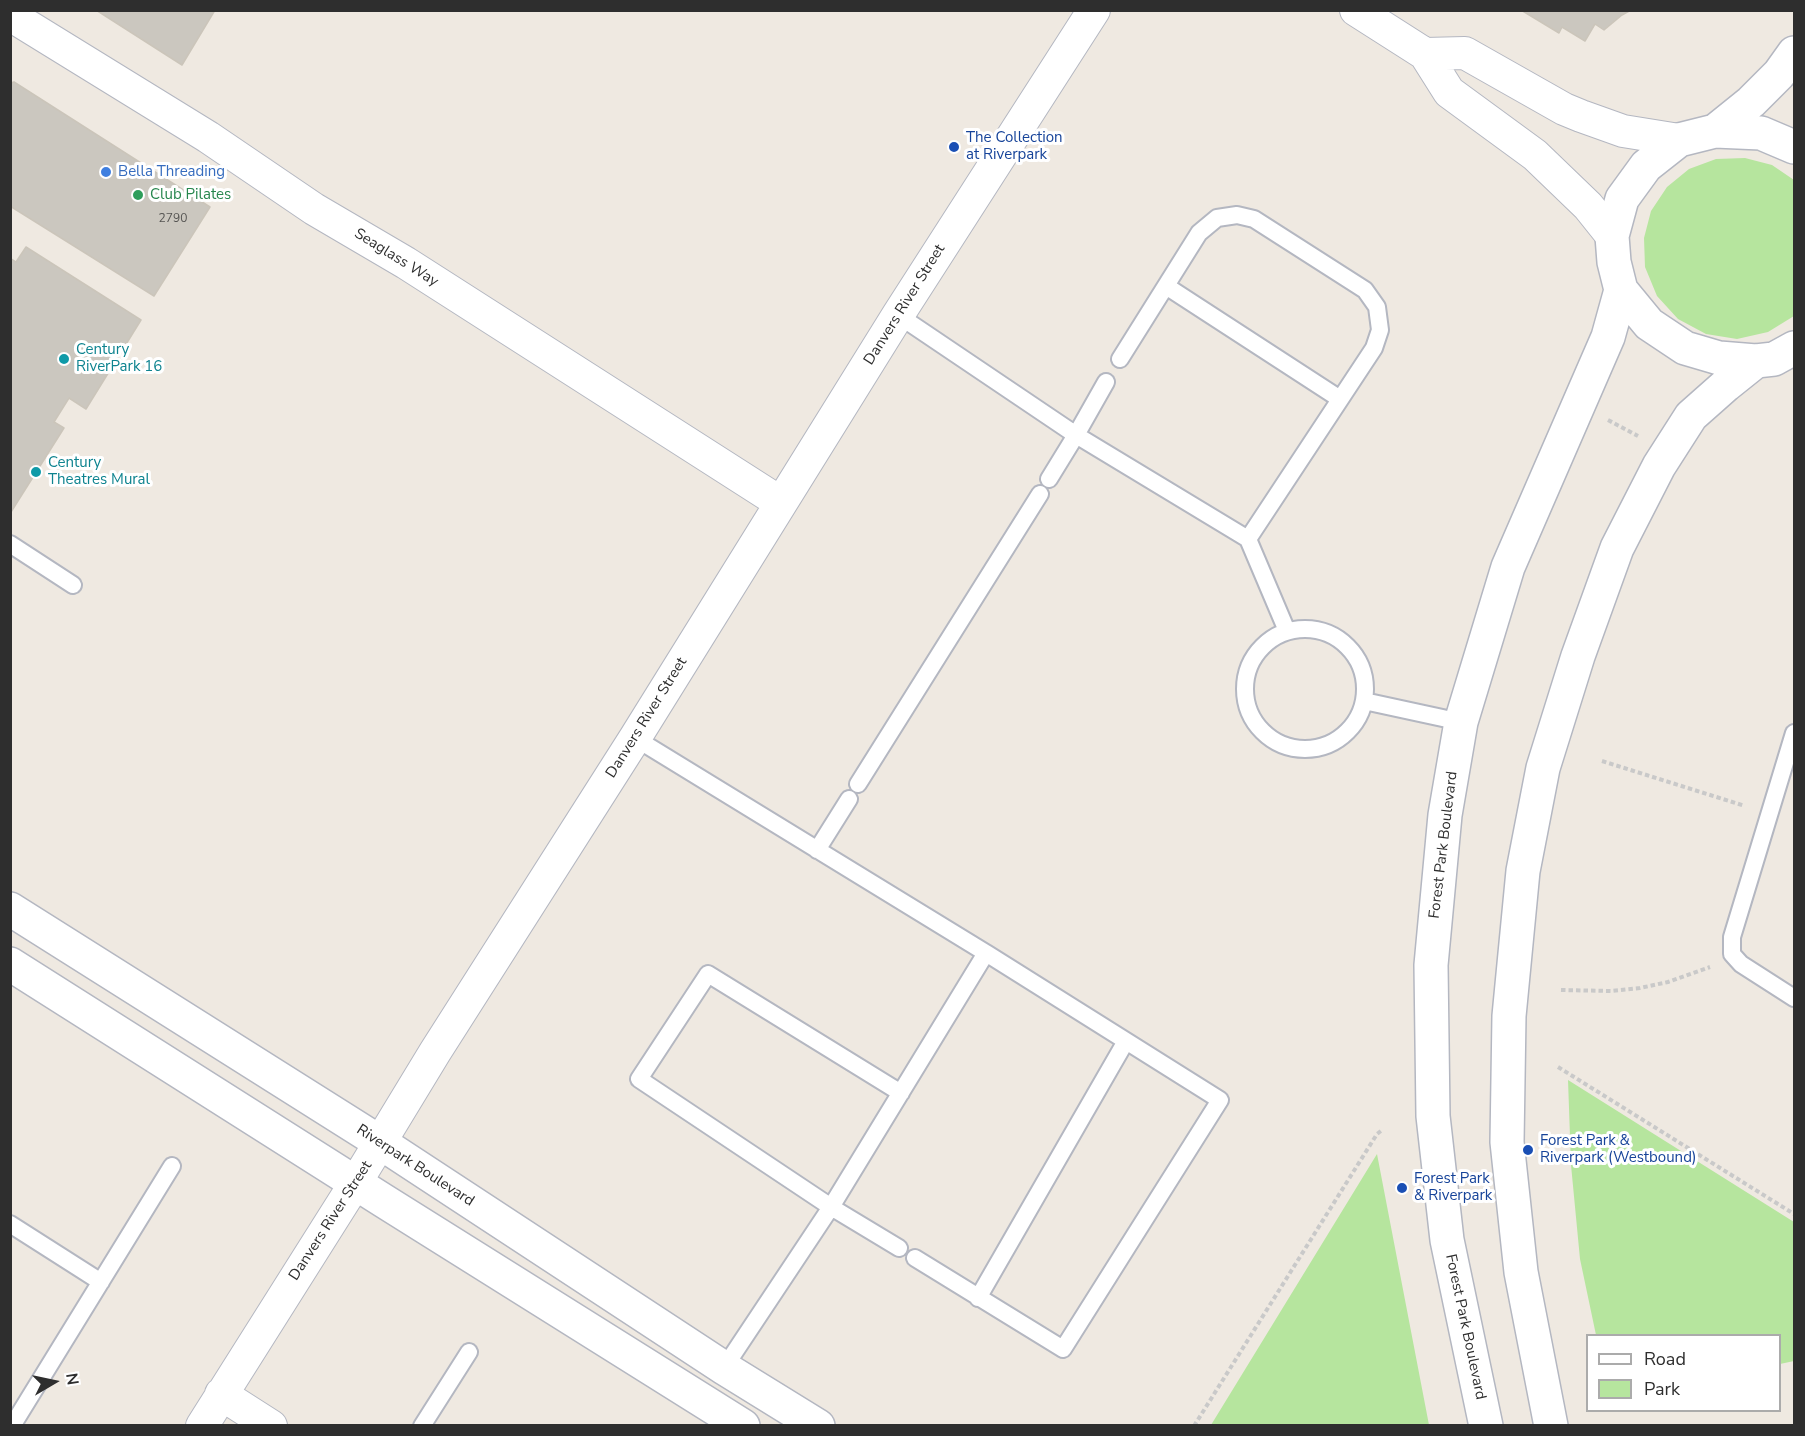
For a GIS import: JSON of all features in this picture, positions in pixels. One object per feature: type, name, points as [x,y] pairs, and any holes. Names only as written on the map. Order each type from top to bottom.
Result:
[{"type":"street","name":"Danvers River Street","points":[[202,1425],[635,738],[898,315],[1094,10]]},
{"type":"street","points":[[1356,10],[1425,54],[1449,92],[1535,154],[1588,206],[1612,236]]},
{"type":"street","name":"Seaglass Way","points":[[10,15],[208,137],[314,209],[383,248],[781,503]]},
{"type":"street","points":[[1425,54],[1465,53],[1564,109],[1623,131],[1679,140],[1715,131],[1761,133],[1794,147]]},
{"type":"street","points":[[1715,131],[1751,102],[1779,74],[1794,53]]},
{"type":"street","points":[[1679,140],[1646,166],[1622,199],[1612,236],[1614,262],[1621,290],[1649,324],[1685,348],[1719,358],[1756,362],[1774,359],[1792,352]]},
{"type":"street","name":"Forest Park Boulevard","points":[[1486,1425],[1447,1240],[1433,1116],[1431,964],[1445,816],[1461,722],[1508,567],[1604,346],[1621,290]]},
{"type":"street","points":[[1551,1425],[1521,1272],[1507,1142],[1509,1016],[1523,871],[1544,768],[1578,656],[1617,548],[1659,466],[1691,416],[1756,362]]},
{"type":"street","name":"Riverpark Boulevard","points":[[10,909],[381,1143],[724,1368],[818,1425]]},
{"type":"street","points":[[10,964],[743,1425]]},
{"type":"street","points":[[221,1394],[271,1425]]},
{"type":"lane","points":[[1120,359],[1199,233],[1216,219],[1237,215],[1254,219],[1365,290],[1377,307],[1380,330],[1374,348],[1248,539]]},
{"type":"lane","points":[[1166,286],[1340,399]]},
{"type":"lane","points":[[898,315],[1076,435],[1248,539],[1287,631]]},
{"type":"lane","points":[[1049,479],[1106,382]]},
{"type":"lane","points":[[858,784],[1040,494]]},
{"type":"lane","points":[[10,544],[73,585]]},
{"type":"lane","points":[[1308,628],[1328,633],[1345,644],[1359,661],[1365,680],[1364,701],[1357,720],[1345,735],[1329,745],[1310,750],[1290,748],[1272,740],[1258,727],[1248,710],[1245,691],[1247,671],[1256,654],[1270,640],[1287,631],[1308,628]]},
{"type":"lane","points":[[1364,701],[1461,722]]},
{"type":"lane","points":[[1794,733],[1732,937],[1732,954],[1741,964],[1794,998]]},
{"type":"lane","points":[[635,738],[986,953],[1220,1100],[1063,1349],[915,1258]]},
{"type":"lane","points":[[817,850],[849,799]]},
{"type":"lane","points":[[724,1368],[831,1207],[986,953]]},
{"type":"lane","points":[[899,1248],[831,1207],[639,1079],[708,974],[902,1093]]},
{"type":"lane","points":[[978,1298],[1126,1041]]},
{"type":"lane","points":[[12,1425],[172,1166]]},
{"type":"lane","points":[[10,1224],[101,1282]]},
{"type":"lane","points":[[422,1425],[469,1352]]},
{"type":"path","points":[[1599,415],[1647,441]]},
{"type":"path","points":[[1602,761],[1770,814]]},
{"type":"path","points":[[1560,990],[1611,991],[1640,988],[1692,975],[1719,963]]},
{"type":"path","points":[[1558,1067],[1794,1214]]},
{"type":"path","points":[[1194,1425],[1377,1134],[1383,1130]]},
{"type":"green space","points":[[1745,158],[1772,165],[1794,180],[1794,316],[1768,332],[1737,339],[1706,334],[1678,319],[1657,296],[1645,267],[1644,238],[1651,211],[1667,187],[1689,169],[1716,159]]},
{"type":"green space","points":[[1568,1080],[1794,1222],[1794,1361],[1781,1364],[1781,1334],[1596,1334],[1580,1259],[1571,1165]]},
{"type":"green space","points":[[1377,1154],[1429,1425],[1211,1425]]},
{"type":"building","points":[[96,10],[215,10],[182,65]]},
{"type":"building","points":[[1521,10],[1631,10],[1604,30],[1595,24],[1585,41],[1562,27],[1559,33]]},
{"type":"building","points":[[14,82],[210,207],[154,296],[10,206],[10,83]]},
{"type":"building","name":"Century RiverPark 16","points":[[26,247],[141,320],[86,409],[69,398],[54,422],[64,428],[11,512],[10,258],[16,262]]},
{"type":"place","name":"The Collection at Riverpark","points":[[954,147]]},
{"type":"place","name":"Bella Threading","points":[[106,172]]},
{"type":"place","name":"Club Pilates","points":[[138,195]]},
{"type":"place","name":"Century RiverPark 16","points":[[64,359]]},
{"type":"place","name":"Century Theatres Mural","points":[[36,472]]},
{"type":"place","name":"Forest Park & Riverpark (Westbound)","points":[[1528,1150]]},
{"type":"place","name":"Forest Park & Riverpark","points":[[1402,1188]]}]
